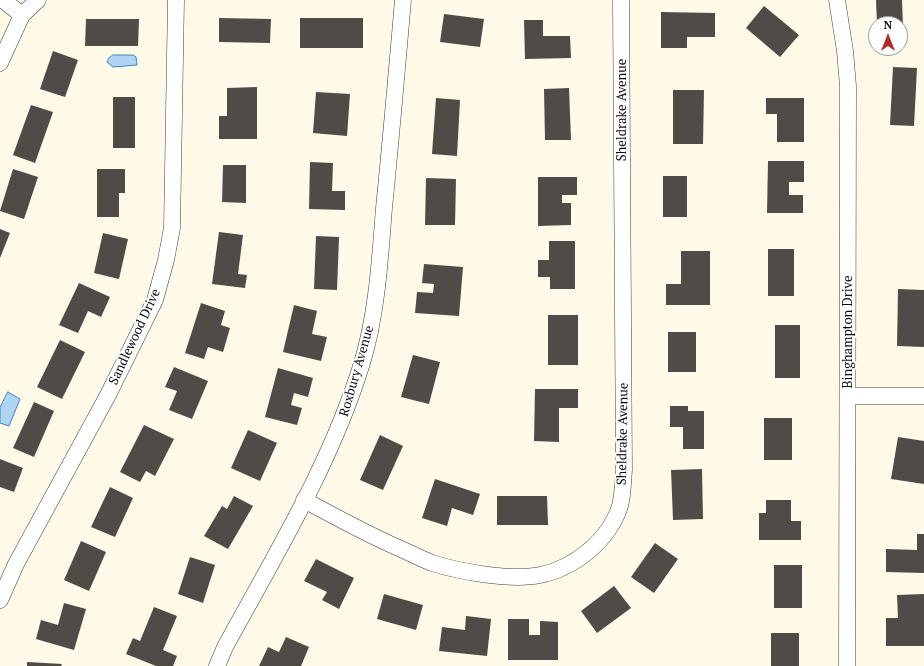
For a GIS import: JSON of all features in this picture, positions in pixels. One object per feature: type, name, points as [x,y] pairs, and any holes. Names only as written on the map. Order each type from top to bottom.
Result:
[{"type":"street","points":[[3,0],[22,15]]},
{"type":"street","points":[[0,63],[22,15],[38,0]]},
{"type":"street","name":"Sandlewood Drive","points":[[0,600],[16,564],[108,395],[155,300],[166,260],[172,228],[176,0]]},
{"type":"street","name":"Roxbury Avenue","points":[[217,666],[225,647],[304,500],[341,425],[362,362],[372,319],[381,241],[403,0]]},
{"type":"street","name":"Sheldrake Avenue","points":[[304,500],[366,534],[431,562],[469,572],[495,575],[540,575],[561,568],[581,556],[603,537],[620,505],[624,470],[622,0]]},
{"type":"street","name":"Binghampton Drive","points":[[836,0],[845,51],[848,86],[847,666]]},
{"type":"street","points":[[848,396],[924,396]]},
{"type":"water","points":[[113,55],[133,55],[136,57],[137,65],[113,67],[107,62]]},
{"type":"water","points":[[8,392],[20,399],[9,426],[0,423],[0,408]]},
{"type":"building","points":[[876,0],[902,0],[903,16],[877,16]]},
{"type":"building","points":[[764,6],[799,35],[780,57],[746,28]]},
{"type":"building","points":[[661,12],[715,13],[715,37],[687,37],[687,48],[661,48]]},
{"type":"building","points":[[444,14],[484,19],[480,47],[440,42]]},
{"type":"building","points":[[219,18],[271,19],[270,43],[219,42]]},
{"type":"building","points":[[300,18],[363,18],[363,48],[300,48]]},
{"type":"building","points":[[86,19],[139,19],[138,46],[85,46]]},
{"type":"building","points":[[524,20],[543,20],[543,36],[570,36],[571,58],[525,59]]},
{"type":"building","points":[[53,51],[78,60],[65,97],[40,89]]},
{"type":"building","points":[[893,67],[917,68],[914,126],[890,125]]},
{"type":"building","points":[[257,87],[257,139],[219,139],[219,116],[227,116],[227,88]]},
{"type":"building","points":[[569,88],[571,140],[545,140],[544,89]]},
{"type":"building","points":[[673,90],[704,90],[703,144],[673,144]]},
{"type":"building","points":[[316,92],[350,94],[347,136],[313,133]]},
{"type":"building","points":[[113,97],[135,97],[135,148],[113,148]]},
{"type":"building","points":[[436,98],[460,100],[457,156],[432,154]]},
{"type":"building","points":[[766,98],[804,98],[804,142],[777,142],[777,114],[766,114]]},
{"type":"building","points":[[31,105],[53,112],[35,163],[13,155]]},
{"type":"building","points":[[768,161],[804,161],[804,182],[789,182],[789,195],[803,195],[803,213],[767,213]]},
{"type":"building","points":[[310,162],[333,163],[332,191],[345,191],[345,210],[309,209]]},
{"type":"building","points":[[223,165],[246,165],[246,203],[222,202]]},
{"type":"building","points":[[13,169],[38,177],[24,219],[0,211]]},
{"type":"building","points":[[97,169],[125,169],[125,193],[119,193],[119,217],[97,217]]},
{"type":"building","points":[[663,176],[687,176],[687,217],[663,217]]},
{"type":"building","points":[[538,177],[577,177],[577,195],[562,195],[562,203],[571,203],[571,225],[538,226]]},
{"type":"building","points":[[426,178],[456,179],[455,225],[425,225]]},
{"type":"building","points":[[0,229],[10,233],[0,258]]},
{"type":"building","points":[[219,232],[243,235],[238,274],[247,275],[245,288],[212,284]]},
{"type":"building","points":[[103,233],[128,239],[119,279],[94,273]]},
{"type":"building","points":[[316,236],[339,237],[337,290],[314,289]]},
{"type":"building","points":[[549,241],[575,241],[575,289],[550,289],[550,277],[538,277],[538,260],[549,260]]},
{"type":"building","points":[[768,249],[794,249],[794,296],[768,296]]},
{"type":"building","points":[[681,251],[710,251],[710,305],[666,305],[666,284],[681,284]]},
{"type":"building","points":[[424,264],[463,267],[459,316],[415,313],[417,292],[433,293],[434,284],[422,283]]},
{"type":"building","points":[[79,283],[110,297],[101,317],[88,311],[78,333],[59,325]]},
{"type":"building","points":[[898,289],[924,290],[924,347],[897,346]]},
{"type":"building","points":[[201,303],[225,311],[221,325],[230,328],[223,352],[208,347],[204,359],[185,353]]},
{"type":"building","points":[[294,305],[317,311],[312,334],[327,337],[321,361],[283,352]]},
{"type":"building","points":[[548,315],[578,315],[578,365],[548,365]]},
{"type":"building","points":[[775,325],[800,325],[800,378],[775,378]]},
{"type":"building","points":[[668,332],[696,332],[696,372],[668,372]]},
{"type":"building","points":[[60,340],[85,352],[62,399],[37,387]]},
{"type":"building","points":[[413,355],[440,362],[429,404],[401,397]]},
{"type":"building","points":[[174,367],[208,381],[192,419],[169,410],[177,391],[165,387]]},
{"type":"building","points":[[278,368],[313,378],[308,397],[294,393],[291,405],[302,408],[297,425],[265,417]]},
{"type":"building","points":[[535,389],[578,389],[578,408],[559,408],[559,442],[534,441]]},
{"type":"building","points":[[34,402],[54,411],[34,457],[13,448]]},
{"type":"building","points":[[670,406],[688,406],[688,411],[704,411],[704,449],[683,449],[683,427],[670,427]]},
{"type":"building","points":[[764,418],[792,418],[792,460],[764,460]]},
{"type":"building","points":[[144,425],[174,439],[155,476],[146,471],[140,482],[120,472]]},
{"type":"building","points":[[248,430],[277,443],[260,481],[231,468]]},
{"type":"building","points":[[380,435],[403,446],[383,490],[360,480]]},
{"type":"building","points":[[898,437],[924,441],[924,484],[891,479]]},
{"type":"building","points":[[0,459],[23,468],[14,492],[0,487]]},
{"type":"building","points":[[702,469],[703,519],[673,520],[671,470]]},
{"type":"building","points":[[435,479],[480,494],[473,515],[452,508],[447,526],[422,518]]},
{"type":"building","points":[[110,487],[133,498],[115,537],[91,527]]},
{"type":"building","points":[[234,496],[253,506],[228,549],[204,536],[222,506],[227,509]]},
{"type":"building","points":[[497,496],[547,496],[548,525],[497,525]]},
{"type":"building","points":[[766,500],[791,500],[791,521],[801,521],[801,540],[759,540],[759,513],[766,513]]},
{"type":"building","points":[[917,534],[924,534],[924,573],[886,572],[886,549],[917,550]]},
{"type":"building","points":[[81,541],[106,552],[89,591],[64,580]]},
{"type":"building","points":[[655,543],[678,559],[654,593],[631,577]]},
{"type":"building","points":[[190,557],[215,565],[203,603],[178,594]]},
{"type":"building","points":[[316,559],[354,578],[339,609],[322,600],[327,592],[304,581]]},
{"type":"building","points":[[774,565],[802,565],[802,608],[774,608]]},
{"type":"building","points":[[614,586],[631,608],[597,633],[581,611]]},
{"type":"building","points":[[384,594],[423,605],[416,630],[377,619]]},
{"type":"building","points":[[924,594],[924,646],[886,646],[886,618],[898,618],[897,595]]},
{"type":"building","points":[[64,603],[86,609],[74,650],[36,639],[41,620],[58,625]]},
{"type":"building","points":[[154,607],[177,616],[163,650],[177,656],[173,666],[156,666],[126,654],[133,638],[140,641]]},
{"type":"building","points":[[466,616],[491,619],[487,656],[439,651],[442,627],[465,630]]},
{"type":"building","points":[[508,619],[529,619],[529,635],[540,635],[540,621],[558,622],[558,660],[508,660]]},
{"type":"building","points":[[771,633],[799,633],[799,666],[771,666]]},
{"type":"building","points":[[286,637],[309,647],[301,666],[259,666],[268,647],[279,652]]},
{"type":"building","points":[[27,662],[62,664],[61,666],[27,666]]}]
